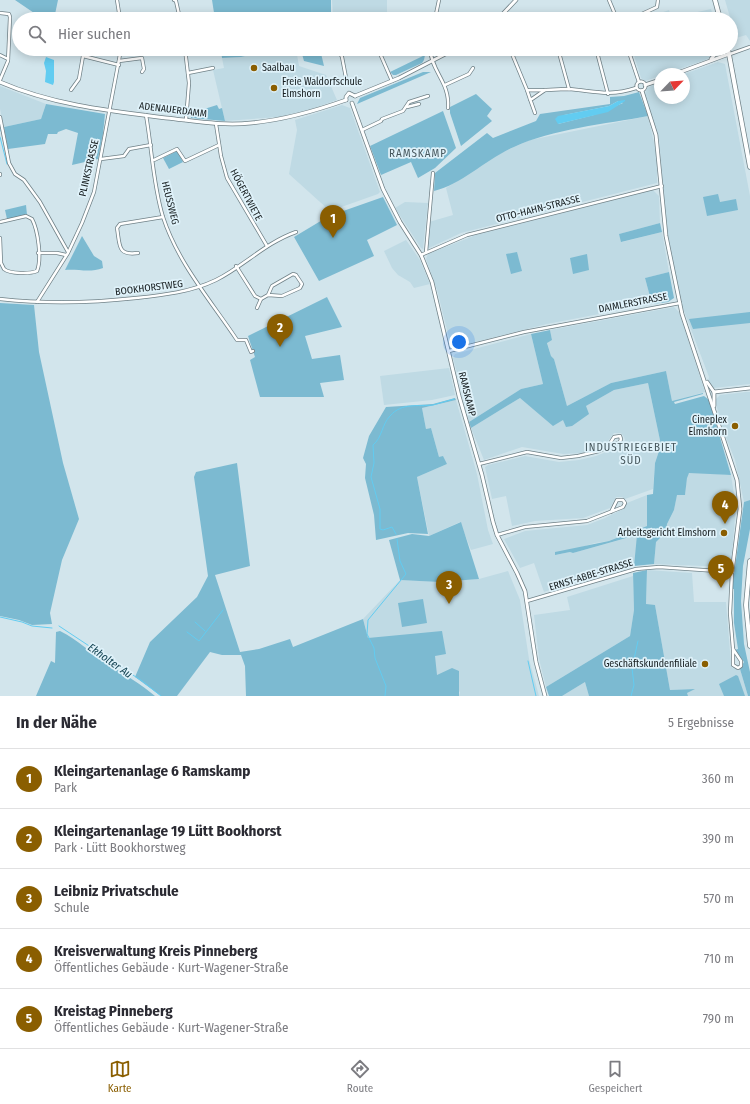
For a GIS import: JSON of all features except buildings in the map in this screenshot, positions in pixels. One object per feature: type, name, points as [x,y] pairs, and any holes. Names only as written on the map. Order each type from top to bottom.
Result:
[{"type":"main road","points":[[715,0],[718,12]]},
{"type":"main road","points":[[730,56],[750,167]]},
{"type":"main road","points":[[750,561],[746,605],[750,646]]},
{"type":"street","points":[[117,0],[119,12]]},
{"type":"street","points":[[174,0],[176,1],[178,12]]},
{"type":"street","points":[[436,12],[439,0]]},
{"type":"street","points":[[505,12],[516,0]]},
{"type":"street","points":[[609,0],[614,12]]},
{"type":"street","points":[[646,12],[657,7],[658,0]]},
{"type":"street","points":[[0,13],[9,14],[10,17],[8,59],[0,81]]},
{"type":"street","points":[[738,51],[750,47]]},
{"type":"street","points":[[0,54],[8,59]]},
{"type":"street","points":[[71,90],[79,79],[83,56],[118,66]]},
{"type":"street","name":"PLINKSTRASSE","points":[[36,303],[67,254],[82,223],[93,194],[120,56]]},
{"type":"street","points":[[186,56],[188,73],[186,120]]},
{"type":"street","points":[[341,56],[347,83]]},
{"type":"street","points":[[381,56],[392,81]]},
{"type":"street","points":[[431,56],[432,62],[445,85],[449,98],[448,108]]},
{"type":"street","name":"ADENAUERDAMM","points":[[0,81],[18,90],[59,102],[216,124],[251,123],[277,120],[311,112],[346,100],[349,93],[355,96],[392,81],[443,56]]},
{"type":"street","points":[[513,56],[536,113]]},
{"type":"street","points":[[560,56],[569,90]]},
{"type":"street","points":[[598,56],[608,94]]},
{"type":"street","points":[[630,56],[639,82],[636,88]]},
{"type":"street","points":[[708,62],[716,56]]},
{"type":"street","points":[[690,69],[724,56]]},
{"type":"street","points":[[119,61],[142,58],[144,68],[142,72]]},
{"type":"street","points":[[188,73],[213,68]]},
{"type":"street","points":[[445,85],[469,74],[474,68]]},
{"type":"street","points":[[639,82],[645,85],[654,82]]},
{"type":"street","points":[[527,90],[569,90],[608,94],[636,88],[642,91],[645,88],[645,85]]},
{"type":"street","points":[[530,99],[535,98],[546,90]]},
{"type":"street","name":"DAIMLERSTRASSE","points":[[449,351],[524,332],[680,303],[666,236],[656,135],[642,91]]},
{"type":"street","points":[[346,100],[352,103],[356,100],[355,96]]},
{"type":"street","points":[[362,130],[381,121],[382,118],[403,111],[409,102],[428,96]]},
{"type":"street","name":"RAMSKAMP","points":[[352,103],[385,194],[421,256],[432,282],[467,427],[480,464],[497,535],[522,582],[527,601],[536,662],[545,696]]},
{"type":"street","points":[[406,107],[419,104]]},
{"type":"street","name":"HEUSSWEG","points":[[146,115],[154,160],[158,196],[163,217],[184,261],[200,287],[237,340],[246,340],[251,352],[253,351]]},
{"type":"street","points":[[0,117],[9,163],[15,174],[24,180],[40,202],[67,254]]},
{"type":"street","name":"HÖGERTWIETE","points":[[216,124],[224,170],[229,184],[266,246]]},
{"type":"street","points":[[101,159],[124,156],[129,149],[151,145]]},
{"type":"street","points":[[154,160],[178,149],[184,161],[219,145]]},
{"type":"street","points":[[426,252],[433,173]]},
{"type":"street","name":"OTTO-HAHN-STRASSE","points":[[421,256],[426,252],[467,235],[662,186]]},
{"type":"street","points":[[0,222],[16,218],[30,217],[34,222],[38,236],[36,271],[6,272],[1,263],[0,238]]},
{"type":"street","points":[[138,253],[126,255],[123,253],[120,247],[117,228],[120,224],[163,217]]},
{"type":"street","name":"BOOKHORSTWEG","points":[[0,300],[36,303],[101,302],[186,292],[217,280],[266,246],[296,232]]},
{"type":"street","points":[[38,253],[67,254]]},
{"type":"street","points":[[236,266],[255,296],[261,299]]},
{"type":"street","points":[[257,308],[261,299],[268,295],[282,296],[300,288],[302,284],[296,275],[293,274],[272,286],[268,295]]},
{"type":"street","points":[[680,303],[705,380],[712,394],[715,411],[736,476],[739,497],[739,516],[732,572],[730,613],[734,666],[738,668],[741,666],[741,663],[733,649]]},
{"type":"street","points":[[712,394],[750,388]]},
{"type":"street","points":[[480,464],[523,452],[568,458],[594,453],[607,448],[620,442],[620,436],[614,437],[607,448]]},
{"type":"street","points":[[497,535],[525,527],[587,521],[611,512],[624,505],[623,500],[617,500],[611,512]]},
{"type":"street","name":"ERNST-ABBE-STRASSE","points":[[527,601],[636,569],[671,568],[732,572]]},
{"type":"shaded area","points":[[15,0],[58,0],[55,12],[33,12]]},
{"type":"shaded area","points":[[212,0],[331,0],[331,12],[214,12]]},
{"type":"shaded area","points":[[332,0],[387,0],[387,12],[333,12]]},
{"type":"shaded area","points":[[725,0],[750,0],[750,41],[746,35],[738,37],[738,12],[728,12]]},
{"type":"shaded area","points":[[711,9],[712,12],[697,12]]},
{"type":"shaded area","points":[[222,56],[245,56],[241,57],[222,58]]},
{"type":"shaded area","name":"Freie Waldorfschule Elmshorn","points":[[297,56],[299,66],[326,75],[337,100],[311,109],[278,117],[225,121],[213,70],[224,68],[222,58]]},
{"type":"shaded area","points":[[303,56],[322,56],[324,66],[304,61]]},
{"type":"shaded area","points":[[425,56],[422,63],[396,75],[393,75],[390,72]]},
{"type":"shaded area","points":[[634,56],[713,56],[682,68],[654,68],[654,78],[645,81],[641,78]]},
{"type":"shaded area","points":[[46,57],[54,60],[53,85],[45,82],[46,71],[44,63]]},
{"type":"shaded area","points":[[718,62],[725,64],[750,196],[750,384],[714,388],[708,381],[709,377],[681,303],[666,225],[659,139],[645,94],[647,88],[654,85],[654,104],[690,104],[690,72]]},
{"type":"shaded area","points":[[423,72],[431,72],[357,104],[360,98]]},
{"type":"shaded area","points":[[0,86],[46,104],[41,119],[4,127],[0,109]]},
{"type":"shaded area","points":[[639,92],[648,116],[562,131],[529,141],[504,152],[455,183],[434,191],[435,173],[487,133],[493,138],[536,121],[540,114],[610,104],[610,97],[624,96]],"holes":[[[618,101],[623,103],[594,115],[558,124],[564,115],[609,106]]]},
{"type":"shaded area","points":[[476,94],[492,109],[487,116],[492,121],[461,146],[450,113],[450,107]]},
{"type":"shaded area","points":[[625,100],[608,112],[558,124],[555,119],[558,116],[609,106],[618,101]]},
{"type":"shaded area","points":[[46,104],[105,114],[98,159],[72,165],[78,133],[66,129],[58,132],[57,134],[48,134],[45,144],[8,149],[4,127],[41,119]]},
{"type":"shaded area","points":[[217,105],[219,109],[222,108],[225,121],[191,118],[190,109],[200,108],[201,110]]},
{"type":"shaded area","points":[[342,105],[350,108],[380,192],[330,211],[289,174],[297,130],[295,120]]},
{"type":"shaded area","points":[[443,111],[456,148],[435,168],[418,178],[411,162],[381,175],[370,146]]},
{"type":"shaded area","points":[[648,116],[657,156],[657,183],[461,233],[427,249],[429,222],[453,215],[446,188],[494,156],[530,140]]},
{"type":"shaded area","points":[[177,151],[183,162],[169,169],[163,158]]},
{"type":"shaded area","points":[[653,190],[659,196],[660,223],[619,234],[622,242],[662,232],[669,272],[645,278],[652,304],[547,324],[456,347],[451,346],[437,290],[426,259],[428,254],[476,235]]},
{"type":"shaded area","points":[[718,194],[720,202],[736,199],[738,210],[707,216],[703,197]]},
{"type":"shaded area","points":[[383,197],[397,225],[367,240],[374,256],[319,281],[294,237],[329,216]]},
{"type":"shaded area","points":[[405,202],[428,203],[423,249],[395,208]]},
{"type":"shaded area","points":[[26,205],[27,215],[7,219],[5,210]]},
{"type":"shaded area","points":[[660,223],[662,232],[621,242],[619,234]]},
{"type":"shaded area","points":[[82,236],[94,256],[102,261],[103,268],[89,271],[65,270]]},
{"type":"shaded area","points":[[406,240],[420,260],[430,284],[414,288],[410,282],[398,275],[392,268],[384,251]]},
{"type":"shaded area","points":[[517,252],[522,271],[511,274],[506,254]]},
{"type":"shaded area","points":[[587,254],[589,270],[573,274],[570,258]]},
{"type":"shaded area","points":[[669,272],[674,298],[668,302],[652,304],[645,278]]},
{"type":"shaded area","points":[[327,297],[342,327],[305,336],[312,359],[340,355],[344,380],[320,383],[324,397],[260,397],[250,360],[255,357],[248,336]]},
{"type":"shaded area","points":[[0,303],[34,305],[39,352],[63,463],[79,519],[62,560],[50,613],[52,624],[32,625],[19,620],[0,616]]},
{"type":"shaded area","points":[[674,307],[679,312],[705,392],[672,401],[666,371],[611,383],[567,406],[554,359],[551,356],[547,342],[552,340],[550,330]]},
{"type":"shaded area","points":[[750,312],[750,323],[693,329],[689,319]]},
{"type":"shaded area","points":[[550,330],[552,340],[547,343],[551,356],[554,359],[567,406],[611,383],[666,371],[672,401],[703,393],[674,402],[675,404],[704,396],[709,400],[731,475],[689,473],[685,495],[677,495],[674,510],[667,524],[666,532],[656,542],[654,564],[634,566],[637,535],[573,553],[570,552],[555,555],[555,552],[609,541],[647,526],[647,495],[653,494],[655,463],[661,445],[648,383],[614,390],[586,406],[589,414],[572,426],[566,427],[563,420],[553,426],[520,398],[471,428],[469,422],[521,389],[543,384],[531,334]]},
{"type":"shaded area","points":[[531,334],[543,384],[521,389],[469,422],[453,358],[455,354]]},
{"type":"shaded area","points":[[449,368],[455,395],[432,400],[384,405],[380,376]]},
{"type":"shaded area","points":[[648,383],[661,445],[655,463],[653,489],[625,499],[622,497],[616,497],[610,508],[583,518],[535,521],[512,526],[506,496],[492,499],[485,467],[525,456],[559,462],[579,460],[596,456],[621,446],[625,440],[624,437],[621,433],[614,433],[606,444],[582,453],[563,454],[522,447],[484,460],[471,428],[520,398],[553,425],[614,390]]},
{"type":"shaded area","points":[[750,392],[750,500],[744,502],[735,460],[723,430],[715,400],[720,395]]},
{"type":"shaded area","points":[[455,398],[456,400],[422,408],[426,429],[431,428],[439,457],[443,456],[447,464],[417,477],[428,534],[408,533],[376,540],[374,515],[365,478],[366,464],[363,458],[369,436],[386,407],[433,404]]},
{"type":"shaded area","points":[[456,400],[477,474],[488,530],[493,544],[471,550],[460,522],[429,536],[417,477],[447,464],[439,457],[431,428],[426,429],[422,408]]},
{"type":"shaded area","points":[[237,463],[250,566],[215,575],[240,652],[259,649],[290,639],[293,647],[363,619],[368,638],[442,631],[446,654],[435,656],[437,675],[452,668],[459,671],[459,696],[246,696],[245,666],[241,655],[222,655],[210,652],[177,696],[161,696],[135,677],[150,642],[197,597],[208,576],[194,477],[196,472]]},
{"type":"shaded area","points":[[691,472],[731,475],[736,507],[731,564],[727,567],[654,564],[656,542],[666,532],[667,524],[674,510],[677,494],[685,495],[687,475]]},
{"type":"shaded area","points":[[647,495],[647,526],[609,541],[595,543],[555,555],[570,552],[573,553],[638,535],[634,566],[576,581],[544,592],[534,563],[520,568],[504,539],[525,531],[587,525],[623,509],[627,503]]},
{"type":"shaded area","points":[[750,500],[750,529],[743,566],[741,601],[744,644],[750,672],[750,696],[748,696],[740,669],[744,662],[735,650],[738,649],[734,623],[734,589],[732,589],[744,502]]},
{"type":"shaded area","points":[[461,522],[479,579],[439,582],[400,580],[389,540],[412,534],[429,536]]},
{"type":"shaded area","points":[[647,570],[692,573],[694,602],[726,602],[731,664],[732,668],[740,669],[748,696],[679,696],[693,689],[670,690],[655,605],[646,605]]},
{"type":"shaded area","points":[[647,570],[646,604],[655,605],[670,690],[695,689],[687,693],[688,696],[589,696],[585,682],[562,696],[549,696],[546,687],[630,636],[634,610],[633,573]]},
{"type":"shaded area","points":[[508,571],[520,600],[529,659],[539,696],[459,696],[460,692],[437,675],[368,638],[363,619],[400,580],[439,582],[479,579]]},
{"type":"shaded area","points":[[633,576],[634,610],[630,636],[546,687],[539,659],[534,615],[570,610],[567,597]]},
{"type":"shaded area","points":[[423,599],[427,623],[402,627],[398,603]]},
{"type":"shaded area","points":[[60,631],[155,696],[36,696],[51,661],[55,663],[56,632]]},
{"type":"shaded area","points":[[736,675],[738,676],[745,696],[724,696],[719,684]]},
{"type":"shaded area","points":[[585,682],[589,696],[562,696]]},
{"type":"waterway","points":[[0,137],[7,164]]},
{"type":"waterway","points":[[396,534],[392,527],[383,530],[380,529],[380,509],[371,477],[374,463],[373,445],[378,439],[387,419],[400,409],[410,406],[433,405],[454,399]]},
{"type":"waterway","points":[[385,696],[386,686],[375,658],[374,648],[367,634],[368,620],[406,574],[400,561],[397,539]]},
{"type":"waterway","points":[[187,632],[199,641],[223,610]]},
{"type":"waterway","name":"Ekholter Au","points":[[0,617],[32,626],[52,628]]},
{"type":"waterway","points":[[195,622],[205,631]]},
{"type":"waterway","name":"Ekholter Au","points":[[59,626],[142,681],[161,696]]},
{"type":"waterway","points":[[631,696],[634,685],[632,668],[638,641]]},
{"type":"waterway","points":[[528,661],[536,696]]},
{"type":"place","name":"Saalbau","points":[[254,68]]},
{"type":"place","name":"Freie Waldorfschule Elmshorn","points":[[274,88]]},
{"type":"place","name":"Kleingartenanlage 6 Ramskamp","points":[[333,238]]},
{"type":"place","name":"Kleingartenanlage 19 Lütt Bookhorst","points":[[280,347]]},
{"type":"place","name":"Cineplex Elmshorn","points":[[735,426]]},
{"type":"place","name":"Kreisverwaltung Kreis Pinneberg","points":[[725,524]]},
{"type":"place","name":"Arbeitsgericht Elmshorn","points":[[724,533]]},
{"type":"place","name":"Kreistag Pinneberg","points":[[721,588]]},
{"type":"place","name":"Leibniz Privatschule","points":[[449,604]]},
{"type":"place","name":"Geschäftskundenfiliale","points":[[705,664]]},
{"type":"district","name":"RAMSKAMP","points":[[418,153]]},
{"type":"district","name":"INDUSTRIEGEBIET SÜD","points":[[631,453]]}]
